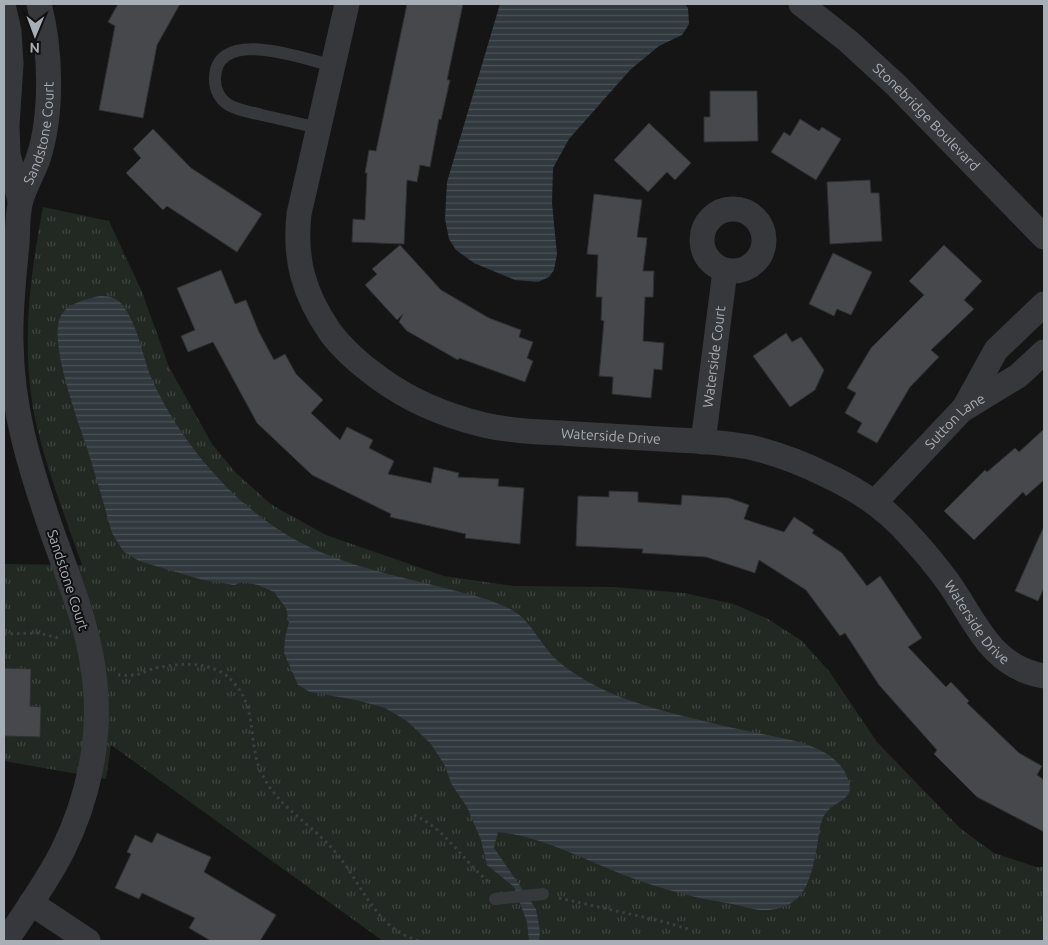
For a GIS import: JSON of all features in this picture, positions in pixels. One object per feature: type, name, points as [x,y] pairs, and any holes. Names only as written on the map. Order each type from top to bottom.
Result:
[{"type":"street","name":"Sandstone Court","points":[[6,941],[62,851],[74,826],[92,764],[96,710],[95,682],[83,623],[28,462],[19,422],[14,386],[11,342],[12,298],[20,201],[38,158],[45,126],[48,90],[47,51],[39,4]]},
{"type":"street","name":"Waterside Drive","points":[[347,4],[299,214],[297,250],[301,272],[317,313],[335,339],[357,362],[398,392],[428,406],[486,426],[516,430],[703,442],[749,447],[787,458],[826,474],[875,502],[911,537],[948,582],[996,653],[1011,664],[1032,674],[1044,676]]},
{"type":"street","name":"Stonebridge Boulevard","points":[[801,4],[848,41],[896,85],[1044,237]]},
{"type":"street","name":"Sandstone Court","points":[[4,9],[11,64],[8,154],[20,201]]},
{"type":"street","name":"Waterside Court","points":[[703,442],[725,271]]},
{"type":"street","points":[[962,410],[996,350],[1044,304]]},
{"type":"street","name":"Sutton Lane","points":[[875,502],[962,410],[1018,376],[1044,352]]},
{"type":"street","points":[[31,903],[88,941]]},
{"type":"lane","points":[[319,128],[229,105],[221,99],[216,88],[217,66],[224,56],[235,50],[247,48],[264,50],[333,66]]},
{"type":"lane","points":[[503,898],[542,894]]},
{"type":"path","points":[[4,634],[39,633],[65,639],[89,652]]},
{"type":"path","points":[[111,675],[134,675],[179,664],[203,664],[224,673],[238,687],[246,701],[252,724],[254,748],[261,771],[270,787],[297,818],[330,846],[384,918],[397,931],[418,941]]},
{"type":"path","points":[[414,815],[451,841],[470,865],[503,898]]},
{"type":"path","points":[[542,894],[665,922],[691,930]]},
{"type":"green space","points":[[43,207],[109,221],[142,292],[169,367],[212,444],[235,472],[272,505],[326,535],[444,576],[514,586],[614,587],[684,593],[734,604],[768,619],[802,641],[829,671],[877,742],[961,829],[994,853],[1036,867],[1044,867],[1044,941],[383,941],[111,745],[106,779],[4,761],[4,564],[82,565],[46,462],[32,400],[29,372],[28,317],[30,289]]},
{"type":"shaded area","points":[[500,4],[685,4],[688,8],[689,24],[682,35],[659,46],[630,70],[569,139],[553,168],[552,203],[557,254],[554,270],[549,277],[538,282],[515,280],[474,263],[456,250],[449,239],[445,219],[447,182]]},
{"type":"shaded area","points":[[99,296],[115,299],[121,303],[129,315],[146,364],[164,404],[203,461],[251,509],[289,536],[310,547],[354,564],[471,595],[504,606],[519,615],[531,627],[559,662],[574,673],[608,692],[662,711],[799,742],[824,752],[835,760],[843,769],[848,779],[849,793],[824,816],[813,866],[803,892],[789,904],[767,910],[704,899],[634,879],[546,843],[514,834],[498,832],[494,848],[536,909],[540,931],[539,941],[529,941],[527,922],[514,887],[487,865],[481,840],[467,807],[452,785],[445,766],[431,744],[407,721],[385,708],[356,700],[310,692],[298,685],[284,653],[289,622],[286,608],[274,592],[258,585],[243,582],[234,585],[203,580],[139,561],[123,551],[112,533],[66,382],[58,345],[58,330],[63,313],[76,303]]},
{"type":"building","points":[[118,4],[180,4],[157,45],[143,118],[99,110],[115,26],[108,22]]},
{"type":"building","points":[[407,4],[463,4],[447,80],[450,80],[441,120],[439,119],[430,167],[420,165],[417,182],[407,180],[404,244],[352,242],[353,219],[365,220],[367,173],[365,173],[369,150],[376,151]]},
{"type":"building","points":[[710,91],[757,91],[758,141],[704,142],[704,117],[710,117]]},
{"type":"building","points":[[800,119],[819,131],[822,127],[841,139],[816,180],[771,152],[784,132],[790,136]]},
{"type":"building","points":[[649,123],[691,163],[675,180],[667,172],[648,192],[614,160]]},
{"type":"building","points":[[153,129],[191,168],[262,214],[237,252],[167,206],[163,210],[126,173],[141,158],[133,149]]},
{"type":"building","points":[[870,180],[871,193],[879,193],[882,241],[830,244],[827,182]]},
{"type":"building","points":[[594,194],[642,200],[637,237],[647,238],[643,271],[654,271],[653,297],[645,297],[643,341],[664,343],[662,370],[654,369],[651,398],[612,394],[613,377],[599,376],[604,321],[601,320],[602,297],[596,297],[598,255],[587,254]]},
{"type":"building","points":[[400,245],[441,290],[489,318],[521,330],[519,337],[533,342],[527,358],[533,361],[525,382],[459,358],[458,360],[407,331],[399,322],[403,314],[397,320],[365,285],[377,274],[372,269]]},
{"type":"building","points":[[944,245],[982,281],[964,300],[974,309],[931,350],[939,357],[910,387],[877,443],[857,432],[862,423],[845,413],[856,393],[847,388],[871,348],[924,295],[909,281]]},
{"type":"building","points":[[833,253],[872,272],[851,315],[837,309],[834,316],[809,304]]},
{"type":"building","points":[[221,270],[235,304],[246,300],[259,332],[274,360],[285,354],[296,374],[323,400],[311,413],[340,440],[347,427],[373,440],[369,448],[394,461],[388,474],[431,483],[434,467],[459,473],[458,477],[499,479],[498,486],[524,488],[520,544],[465,538],[466,534],[390,517],[391,514],[312,475],[257,423],[213,342],[188,352],[181,336],[195,330],[177,288]]},
{"type":"building","points":[[786,333],[792,342],[801,337],[824,370],[815,390],[790,407],[753,356]]},
{"type":"building","points":[[1044,429],[1044,480],[1026,496],[1023,492],[974,540],[944,511],[985,470],[987,472],[1015,448],[1019,452]]},
{"type":"building","points":[[609,491],[638,492],[638,502],[681,505],[682,495],[729,498],[749,505],[744,519],[784,532],[794,517],[814,530],[812,533],[842,553],[867,586],[880,576],[922,638],[908,647],[946,687],[951,682],[969,701],[967,703],[1019,753],[1042,766],[1037,775],[1044,780],[1044,832],[977,797],[934,754],[937,750],[879,685],[845,633],[840,636],[806,590],[759,560],[755,573],[706,557],[642,553],[643,549],[576,546],[578,496],[609,497]]},
{"type":"building","points":[[1044,526],[1044,588],[1038,601],[1015,591]]},
{"type":"building","points":[[4,668],[31,669],[30,706],[41,707],[40,737],[4,736]]},
{"type":"building","points":[[157,833],[211,857],[204,872],[276,915],[260,941],[211,941],[189,928],[195,918],[142,893],[139,899],[115,888],[131,854],[127,852],[135,835],[152,843]]}]
